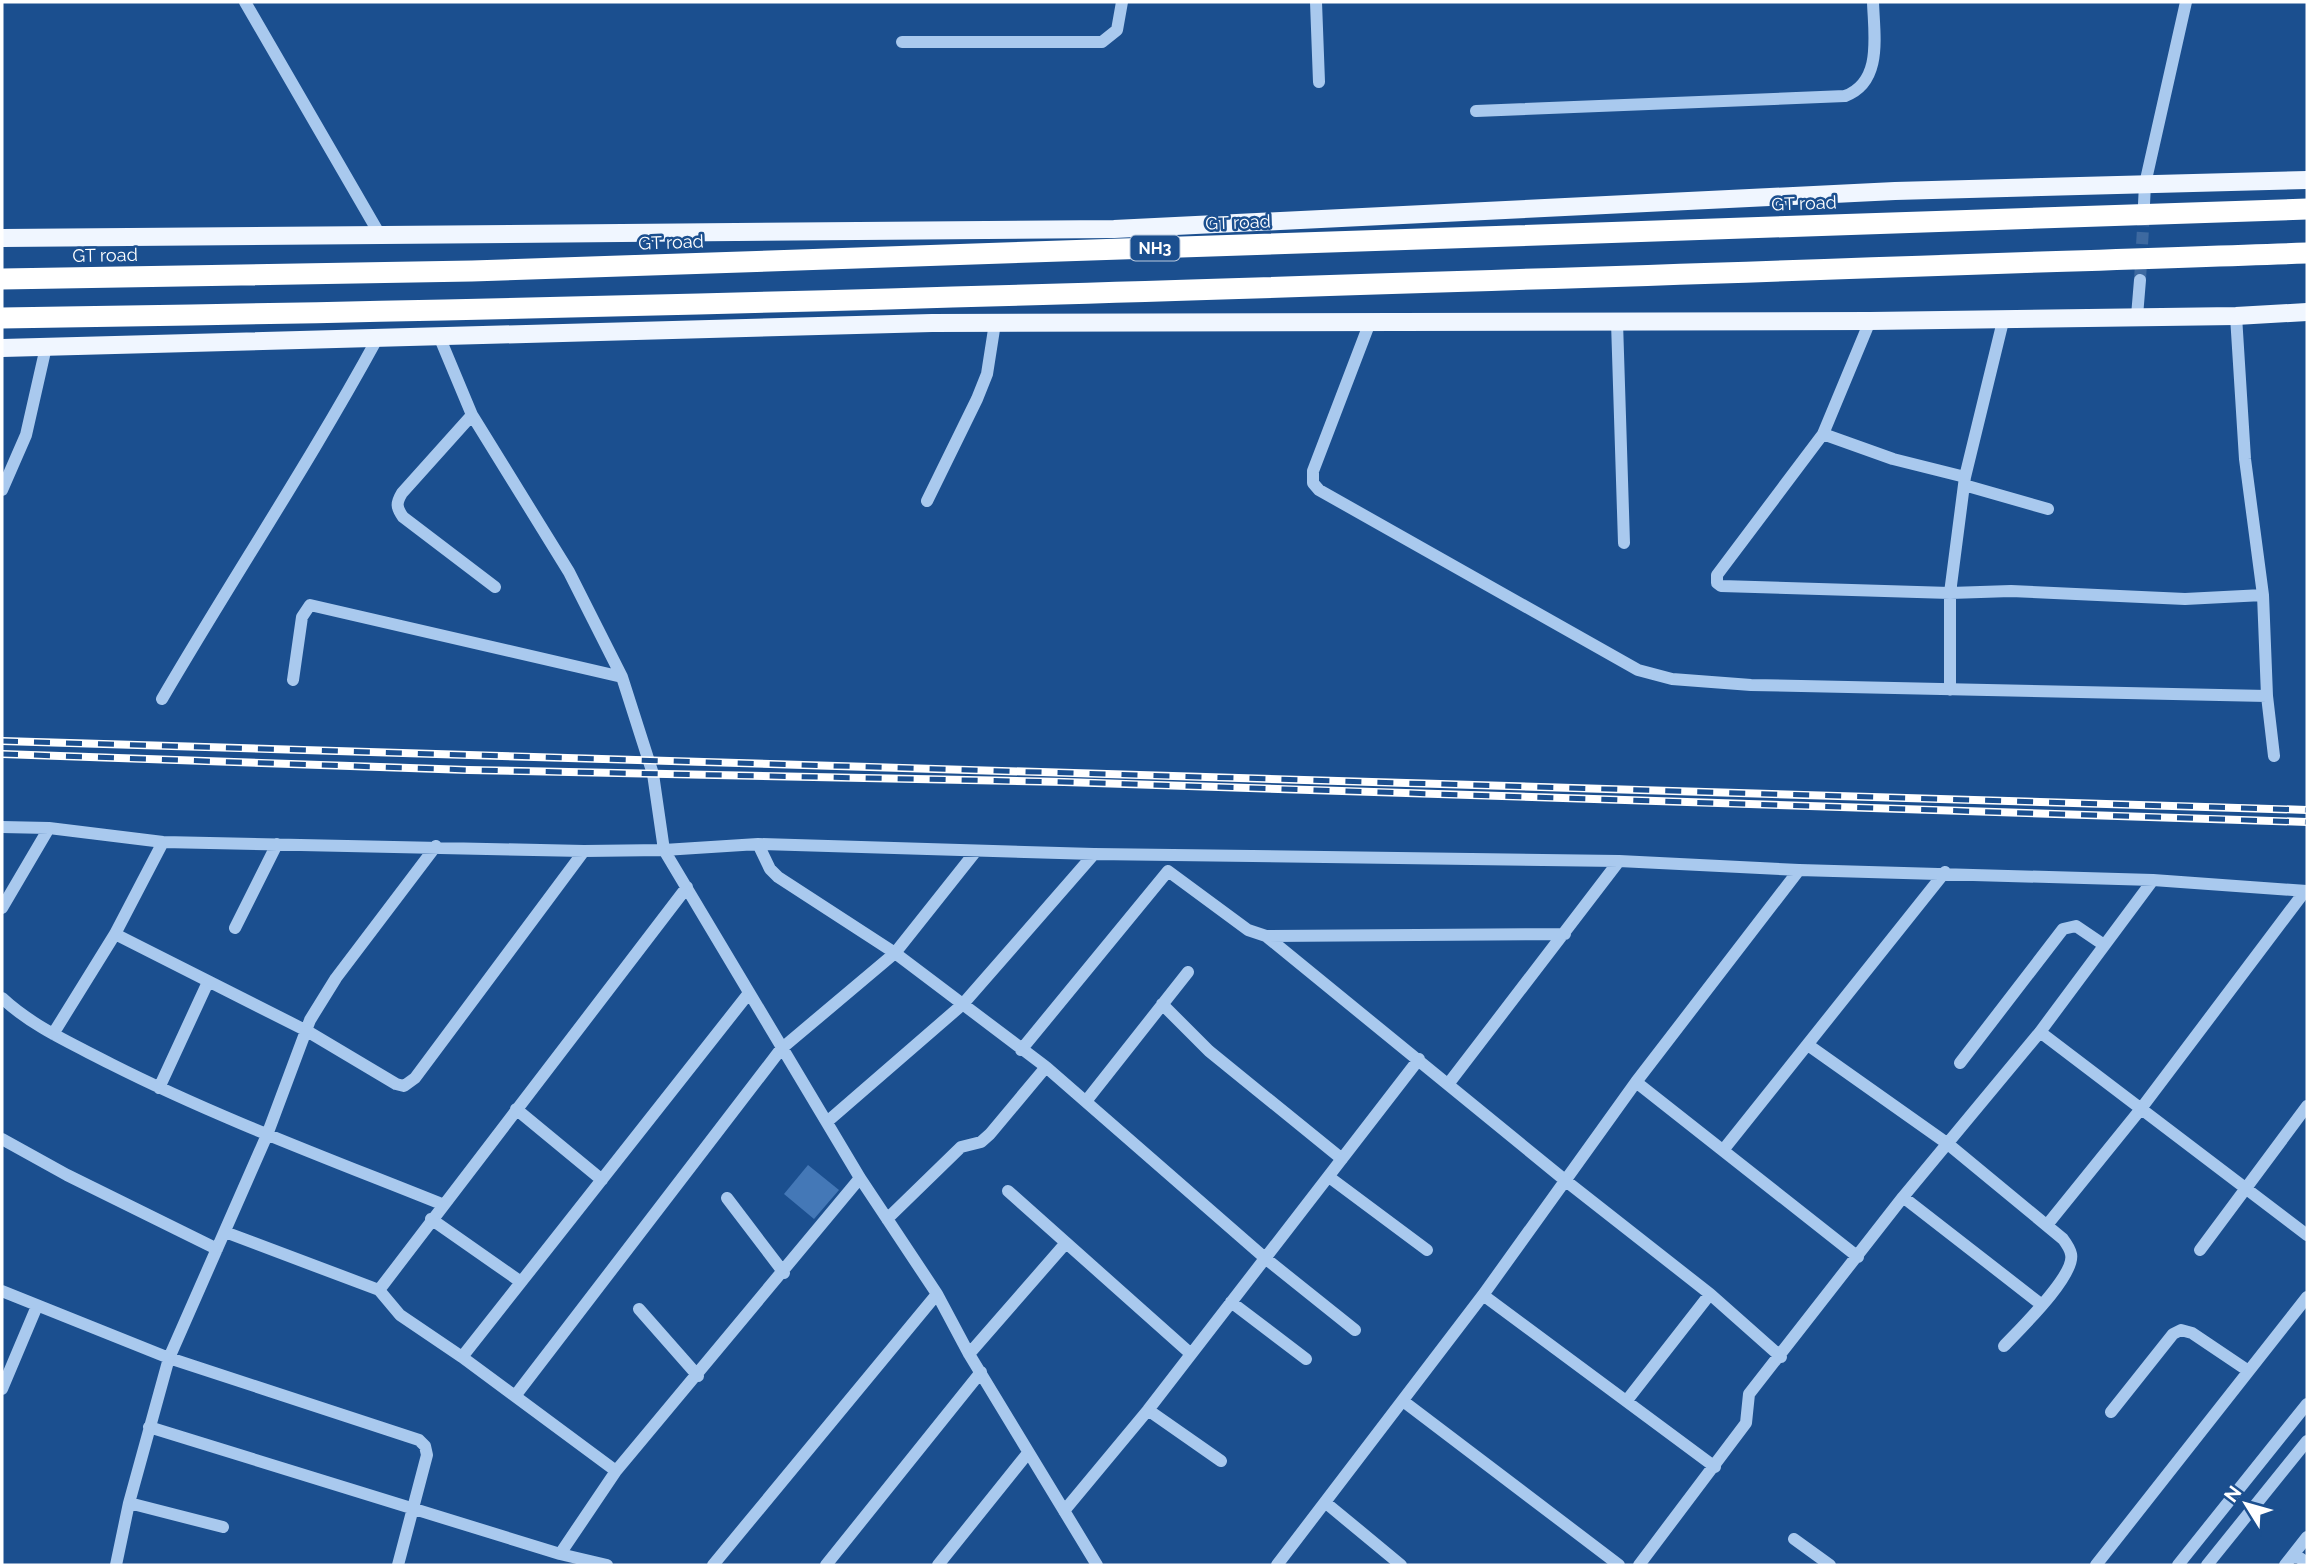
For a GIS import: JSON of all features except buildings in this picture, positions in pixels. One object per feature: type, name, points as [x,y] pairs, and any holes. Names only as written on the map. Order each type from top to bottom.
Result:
[{"type":"highway","name":"GT road","points":[[2,279],[472,271],[2307,209]]},
{"type":"highway","points":[[2,318],[466,312],[1099,294],[2307,253]]},
{"type":"main road","points":[[2,238],[1114,229],[1895,191],[2307,180]]},
{"type":"main road","points":[[2,348],[995,323],[1870,321],[2004,317],[2236,316],[2307,312]]},
{"type":"street","points":[[245,2],[380,235]]},
{"type":"street","points":[[902,43],[1102,42],[1117,30],[1122,2]]},
{"type":"street","points":[[1316,2],[1319,82]]},
{"type":"street","points":[[1476,111],[1845,96],[1867,82],[1871,71],[1873,2]]},
{"type":"street","points":[[2144,204],[2145,184],[2186,2]]},
{"type":"street","points":[[2137,316],[2140,280]]},
{"type":"street","points":[[2236,316],[2245,459],[2263,595],[2267,696],[2274,756]]},
{"type":"street","points":[[1950,690],[1950,593],[1965,481],[2004,317]]},
{"type":"street","points":[[1870,321],[1823,434],[1717,575],[1717,583],[1721,586],[1950,593],[2011,591],[2185,599],[2263,595]]},
{"type":"street","points":[[1370,322],[1313,471],[1313,483],[1332,499],[1638,670],[1653,675],[1751,685],[2267,696]]},
{"type":"street","points":[[1617,322],[1624,542]]},
{"type":"street","points":[[928,501],[987,374],[995,323]]},
{"type":"street","points":[[439,336],[472,415],[569,572],[622,677],[653,774],[664,850],[860,1178],[937,1294],[969,1354],[1097,1565]]},
{"type":"street","points":[[162,699],[237,570],[336,413],[377,339]]},
{"type":"street","points":[[2,490],[23,444],[46,346]]},
{"type":"street","points":[[472,415],[402,493],[397,501],[397,509],[495,587]]},
{"type":"street","points":[[1823,434],[1893,460],[2048,509]]},
{"type":"street","points":[[293,680],[302,617],[310,605],[622,677]]},
{"type":"street","points":[[2,827],[48,828],[163,842],[584,850],[664,850],[758,844],[1094,854],[1619,861],[1800,870],[1945,872],[2153,880],[2306,891]]},
{"type":"street","points":[[2,908],[48,828]]},
{"type":"street","points":[[53,1034],[115,934],[163,842]]},
{"type":"street","points":[[235,928],[277,844]]},
{"type":"street","points":[[758,844],[770,869],[778,877],[895,953],[1087,1100],[1265,1258],[1355,1330]]},
{"type":"street","points":[[116,1565],[129,1503],[169,1359],[267,1135],[321,998],[436,846]]},
{"type":"street","points":[[115,934],[307,1031],[396,1084],[409,1084],[584,850]]},
{"type":"street","points":[[515,1396],[781,1049],[895,953],[976,851]]},
{"type":"street","points":[[828,1121],[963,1004],[1094,854]]},
{"type":"street","points":[[1449,1083],[1619,861]]},
{"type":"street","points":[[1021,1050],[1168,870],[1248,930],[1266,936],[1565,934]]},
{"type":"street","points":[[1277,1565],[1483,1295],[1636,1082],[1800,870]]},
{"type":"street","points":[[1724,1149],[1945,872]]},
{"type":"street","points":[[1639,1565],[1746,1423],[1749,1394],[1781,1357],[1903,1197],[2040,1032],[2153,880]]},
{"type":"street","points":[[379,1290],[687,887]]},
{"type":"street","points":[[2047,1224],[2140,1110],[2306,891]]},
{"type":"street","points":[[1960,1063],[2063,929],[2076,926],[2104,945]]},
{"type":"street","points":[[1266,936],[1566,1181],[1710,1294],[1781,1357]]},
{"type":"street","points":[[1087,1100],[1188,972]]},
{"type":"street","points":[[159,1088],[208,982]]},
{"type":"street","points":[[462,1357],[749,993]]},
{"type":"street","points":[[2,998],[53,1034],[159,1088],[267,1135],[444,1205]]},
{"type":"street","points":[[1162,1004],[1209,1051],[1342,1159]]},
{"type":"street","points":[[2040,1032],[2307,1235]]},
{"type":"street","points":[[1808,1045],[1948,1144],[2063,1239],[2072,1254],[2065,1272],[2042,1304],[2004,1346]]},
{"type":"street","points":[[1064,1511],[1148,1410],[1419,1059]]},
{"type":"street","points":[[887,1219],[961,1147],[981,1142],[990,1134],[1046,1068]]},
{"type":"street","points":[[1636,1082],[1858,1257]]},
{"type":"street","points":[[2200,1250],[2307,1106]]},
{"type":"street","points":[[516,1109],[601,1180]]},
{"type":"street","points":[[2,1139],[67,1175],[217,1249]]},
{"type":"street","points":[[1329,1177],[1427,1250]]},
{"type":"street","points":[[561,1554],[616,1471],[784,1273],[860,1178]]},
{"type":"street","points":[[1007,1191],[1191,1354]]},
{"type":"street","points":[[1903,1197],[2042,1304]]},
{"type":"street","points":[[727,1198],[784,1273]]},
{"type":"street","points":[[431,1219],[521,1282]]},
{"type":"street","points":[[225,1232],[379,1290],[400,1315],[462,1357],[616,1471]]},
{"type":"street","points":[[969,1354],[1065,1244]]},
{"type":"street","points":[[2,1291],[169,1359],[419,1440],[425,1446],[427,1454],[398,1565]]},
{"type":"street","points":[[713,1565],[937,1294]]},
{"type":"street","points":[[1628,1399],[1710,1294]]},
{"type":"street","points":[[1483,1295],[1628,1399],[1715,1467]]},
{"type":"street","points":[[2096,1565],[2307,1297]]},
{"type":"street","points":[[1231,1302],[1306,1359]]},
{"type":"street","points":[[2,1389],[37,1306]]},
{"type":"street","points":[[639,1309],[698,1376]]},
{"type":"street","points":[[2111,1412],[2173,1334],[2181,1330],[2192,1332],[2247,1370]]},
{"type":"street","points":[[826,1565],[981,1372]]},
{"type":"street","points":[[1403,1401],[1619,1565]]},
{"type":"street","points":[[2178,1565],[2307,1404]]},
{"type":"street","points":[[1148,1410],[1221,1461]]},
{"type":"street","points":[[149,1427],[561,1554],[607,1565]]},
{"type":"street","points":[[2207,1565],[2307,1441]]},
{"type":"street","points":[[938,1565],[1028,1453]]},
{"type":"street","points":[[129,1503],[223,1527]]},
{"type":"street","points":[[1326,1503],[1401,1565]]},
{"type":"street","points":[[2285,1565],[2307,1537]]},
{"type":"street","points":[[1794,1539],[1830,1565]]},
{"type":"street","points":[[2294,1554],[2307,1563]]},
{"type":"tunnel","points":[[2140,280],[2144,211]]},
{"type":"railway","points":[[2,741],[2307,810]]},
{"type":"railway","points":[[2,754],[468,770],[1064,782],[2307,822]]}]
